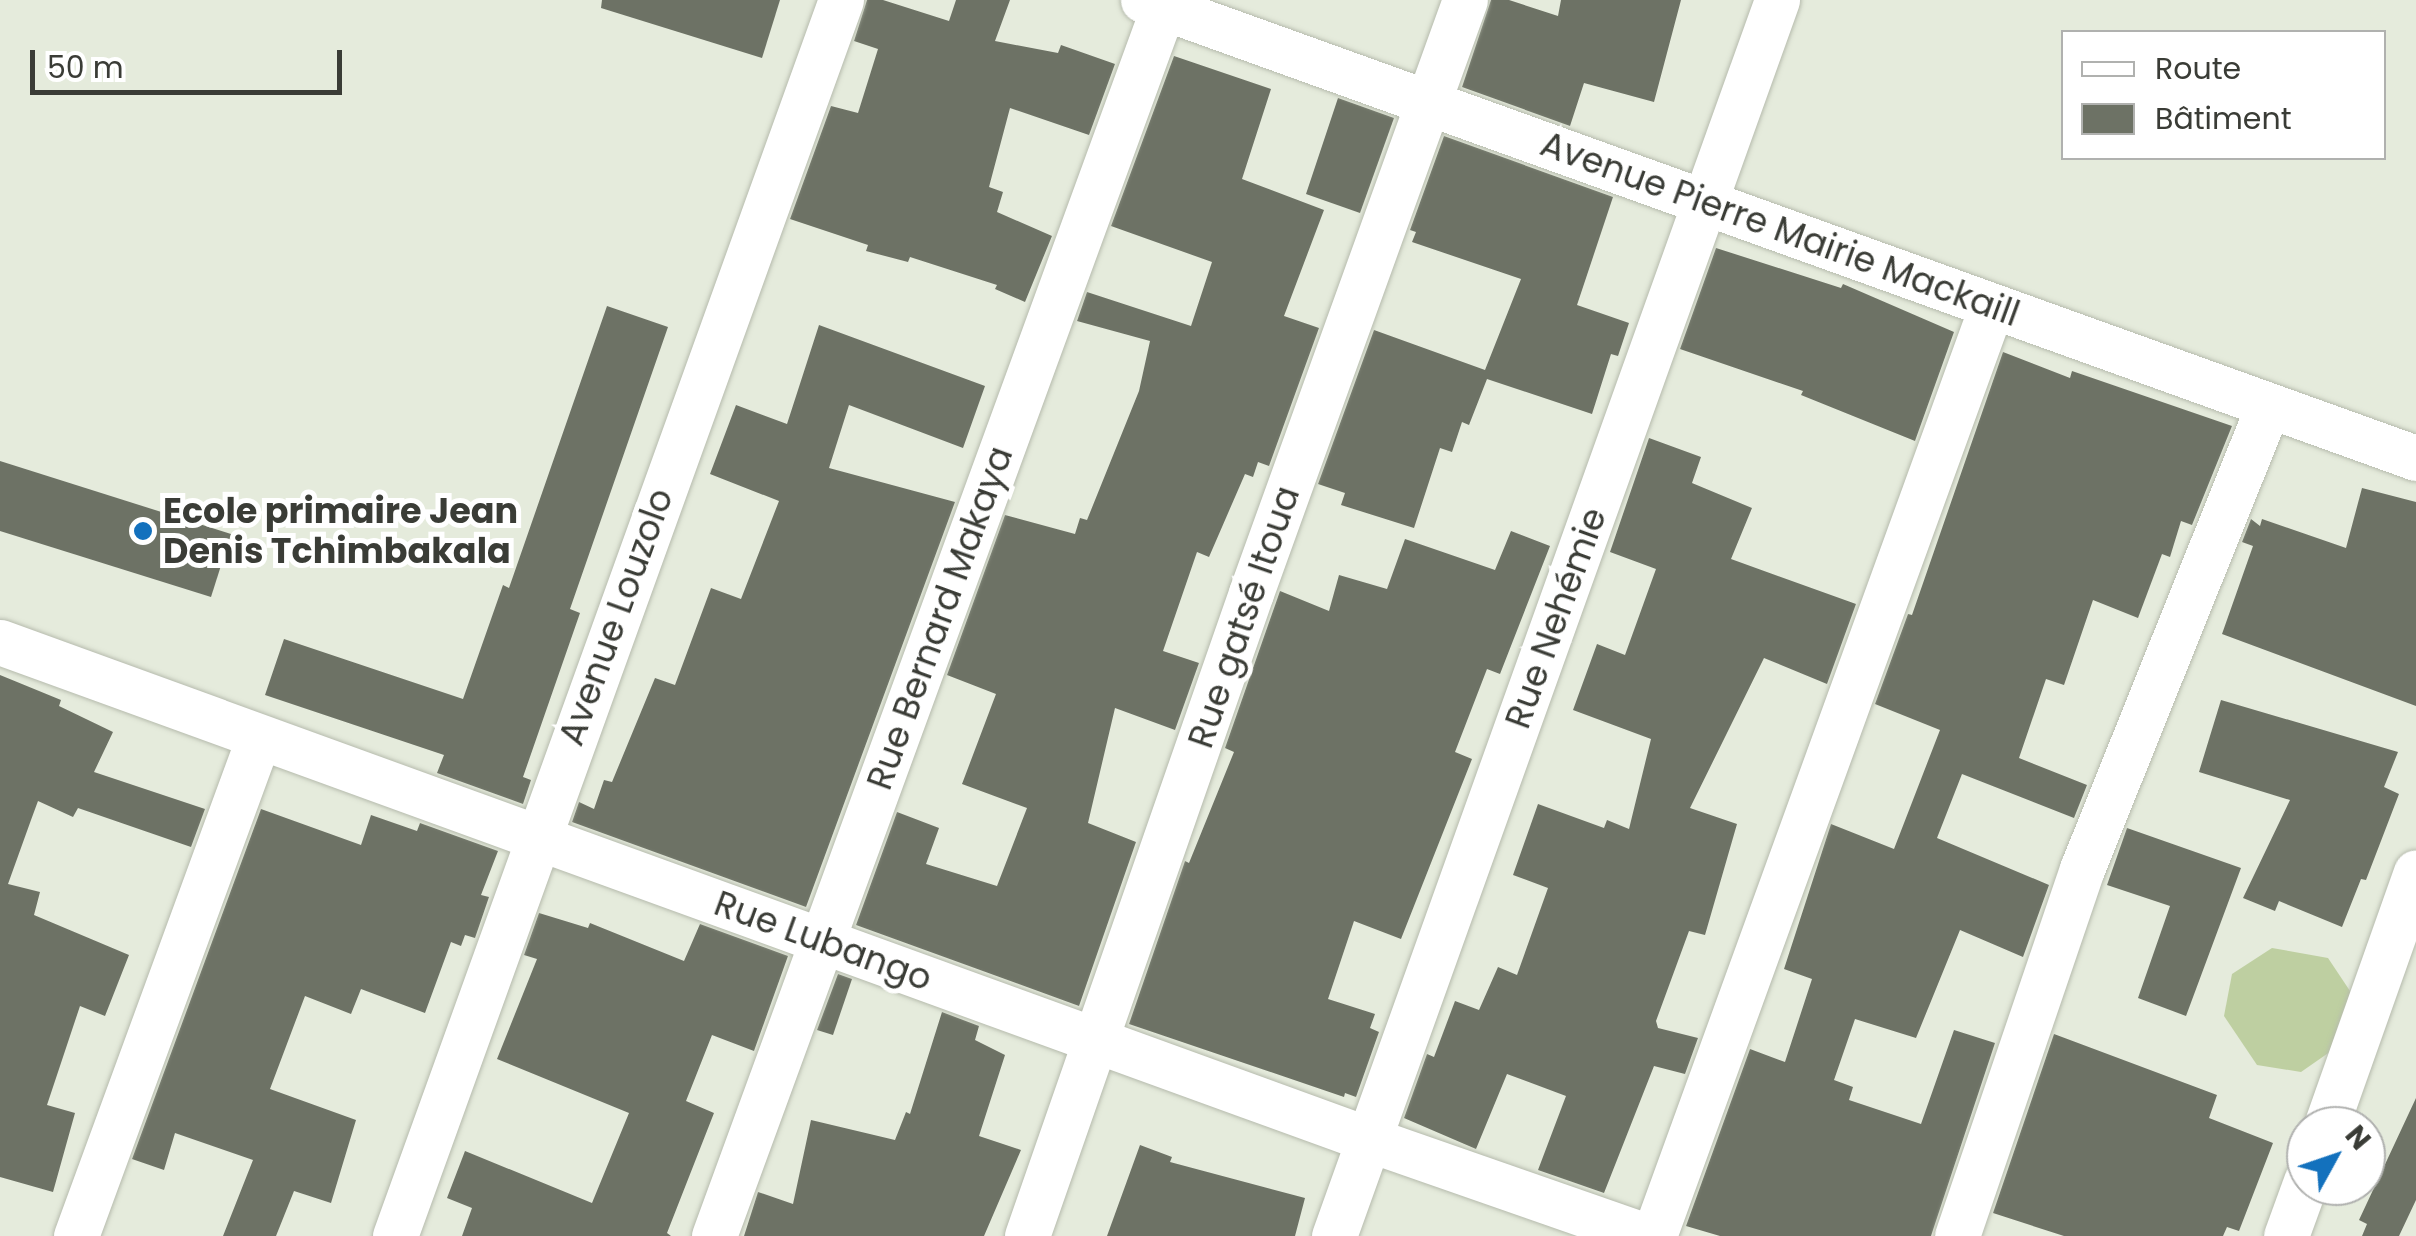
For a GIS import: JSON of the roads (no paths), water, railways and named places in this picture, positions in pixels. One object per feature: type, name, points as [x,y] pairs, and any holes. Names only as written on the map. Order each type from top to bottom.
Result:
[{"type":"street","name":"Avenue Louzolo","points":[[395,1236],[841,0]]},
{"type":"street","name":"Rue gatsé Itoua","points":[[1027,1236],[1251,593],[1465,0]]},
{"type":"street","name":"Rue Nehémie","points":[[1334,1236],[1778,0]]},
{"type":"street","name":"Avenue Pierre Mairie Mackaill","points":[[1158,2],[1706,200],[1991,308],[2416,458]]},
{"type":"street","name":"Rue Bernard Makaya","points":[[714,1236],[1158,2]]},
{"type":"street","points":[[1650,1236],[1991,308]]},
{"type":"street","points":[[1956,1236],[2082,869],[2268,406]]},
{"type":"street","name":"Rue Lubango","points":[[0,642],[1368,1139],[1650,1236]]},
{"type":"street","points":[[76,1236],[259,737]]},
{"type":"street","points":[[2333,1106],[2416,872]]},
{"type":"street","points":[[2286,1236],[2297,1206]]},
{"type":"place","name":"Ecole primaire Jean Denis Tchimbakala","points":[[143,531]]}]
